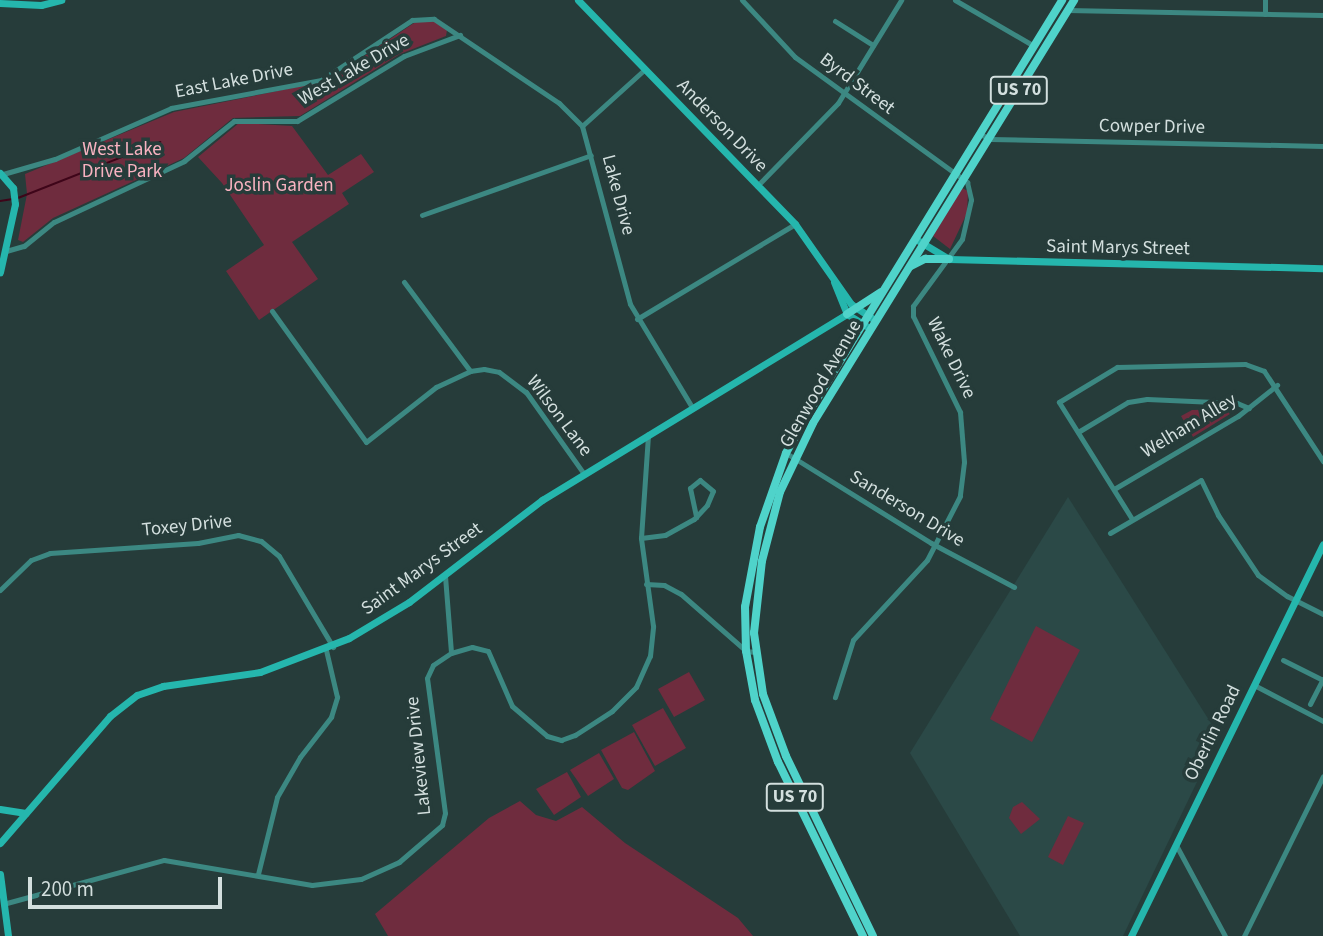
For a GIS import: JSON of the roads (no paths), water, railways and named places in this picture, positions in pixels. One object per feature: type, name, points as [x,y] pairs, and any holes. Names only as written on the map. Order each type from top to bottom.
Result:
[{"type":"main road","points":[[0,3],[41,5],[61,0]]},
{"type":"main road","name":"Anderson Drive","points":[[578,0],[795,224],[851,311]]},
{"type":"main road","name":"Glenwood Avenue","points":[[986,137],[1034,47],[1063,5],[1074,0]]},
{"type":"main road","name":"Glenwood Avenue","points":[[873,936],[777,737],[755,652],[755,612],[762,561],[795,458],[884,291],[920,242],[1043,51],[1063,5]]},
{"type":"main road","points":[[0,272],[15,196],[2,173]]},
{"type":"main road","name":"Glenwood Avenue","points":[[863,936],[766,735],[746,651],[751,567],[760,527],[786,453],[869,322],[908,268],[920,242]]},
{"type":"main road","name":"Saint Marys Street","points":[[920,242],[949,258],[1323,268]]},
{"type":"main road","points":[[908,268],[925,259],[949,258]]},
{"type":"main road","points":[[869,322],[851,311],[884,291]]},
{"type":"main road","name":"Saint Marys Street","points":[[0,843],[110,716],[137,695],[163,686],[235,679],[329,648],[390,615],[542,500],[851,311]]},
{"type":"main road","name":"Oberlin Road","points":[[1131,936],[1323,544]]},
{"type":"main road","points":[[0,809],[26,813]]},
{"type":"main road","points":[[0,874],[8,936]]},
{"type":"street","name":"Byrd Street","points":[[742,0],[795,57],[961,177]]},
{"type":"street","points":[[757,186],[844,95],[901,0]]},
{"type":"street","points":[[955,0],[1043,51]]},
{"type":"street","points":[[1265,0],[1265,15]]},
{"type":"street","points":[[1063,5],[1265,15],[1323,15]]},
{"type":"street","name":"East Lake Drive","points":[[2,173],[55,159],[171,108],[321,80],[420,18],[434,19],[460,35]]},
{"type":"street","points":[[835,21],[873,45]]},
{"type":"street","name":"Lake Drive","points":[[460,35],[559,103],[582,126],[637,319],[692,407]]},
{"type":"street","name":"West Lake Drive","points":[[6,251],[24,246],[54,222],[184,161],[234,121],[292,123],[404,56],[460,35]]},
{"type":"street","points":[[582,126],[645,69]]},
{"type":"street","name":"Cowper Drive","points":[[986,137],[1323,146]]},
{"type":"street","points":[[422,215],[591,155]]},
{"type":"street","name":"Wake Drive","points":[[835,697],[853,640],[936,547],[960,496],[963,436],[960,412],[913,306],[949,258],[970,219],[971,200],[961,177]]},
{"type":"street","points":[[637,319],[795,224]]},
{"type":"street","points":[[272,311],[366,442],[436,387],[470,371],[404,282]]},
{"type":"street","points":[[1132,519],[1059,402],[1101,374],[1131,364],[1245,364],[1264,371],[1277,385],[1323,461]]},
{"type":"street","name":"Wilson Lane","points":[[470,371],[499,372],[512,380],[583,474]]},
{"type":"street","name":"Welham Alley","points":[[1114,489],[1249,408],[1277,385]]},
{"type":"street","points":[[1078,432],[1128,402],[1147,399],[1237,402],[1249,408]]},
{"type":"street","points":[[444,576],[451,653],[472,647],[488,651],[512,706],[547,736],[568,737],[612,711],[636,687],[650,656],[653,626],[641,538],[648,434]]},
{"type":"street","name":"Sanderson Drive","points":[[786,453],[936,547],[1014,587]]},
{"type":"street","points":[[641,538],[684,528],[696,517],[712,496],[707,482],[700,480],[690,488],[696,517]]},
{"type":"street","points":[[1110,533],[1201,480],[1245,558],[1266,582],[1323,614]]},
{"type":"street","name":"Toxey Drive","points":[[0,590],[31,560],[50,553],[198,543],[238,535],[261,541],[279,556],[329,648],[337,697],[331,717],[300,757],[277,797],[258,874]]},
{"type":"street","points":[[646,584],[664,585],[681,594],[746,651],[755,652]]},
{"type":"street","name":"Lakeview Drive","points":[[3,904],[164,860],[312,885],[361,879],[399,862],[435,835],[444,813],[427,678],[433,665],[451,653]]},
{"type":"street","points":[[1283,660],[1323,679],[1310,704]]},
{"type":"street","points":[[1254,685],[1323,721]]},
{"type":"street","points":[[1244,936],[1323,776]]},
{"type":"street","points":[[1175,845],[1224,936]]},
{"type":"waterway","points":[[18,198],[160,142]]},
{"type":"waterway","points":[[0,201],[13,199]]},
{"type":"park label","name":"West Lake Drive Park","points":[[122,161]]},
{"type":"park label","name":"Joslin Garden","points":[[279,186]]}]
